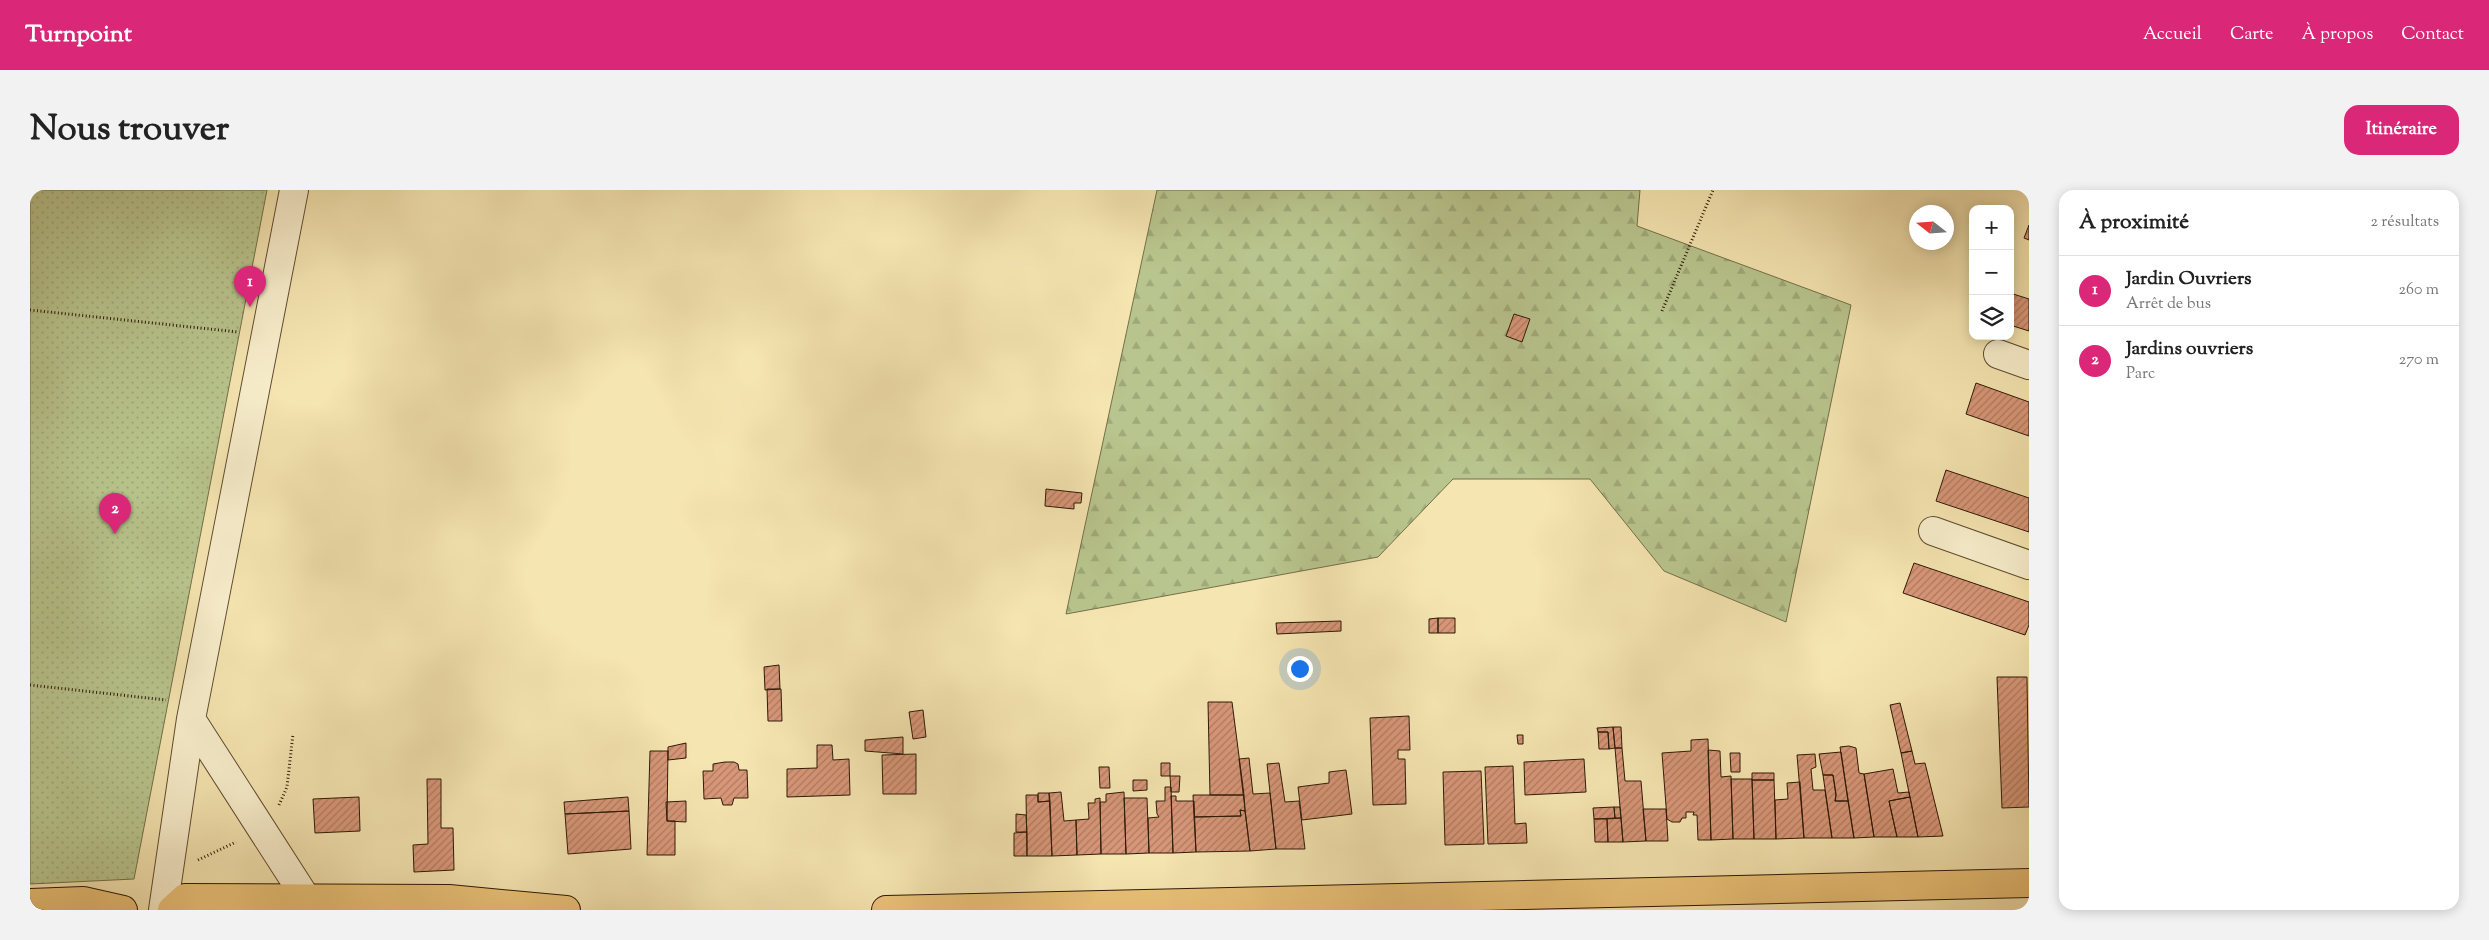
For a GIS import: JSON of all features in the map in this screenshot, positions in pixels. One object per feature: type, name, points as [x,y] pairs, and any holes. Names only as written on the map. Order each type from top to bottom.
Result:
[{"type":"main road","points":[[886,910],[2029,883]]},
{"type":"main road","points":[[172,910],[185,898],[306,898],[373,904],[450,899],[566,910]]},
{"type":"main road","points":[[30,903],[123,910]]},
{"type":"street","points":[[163,910],[192,713],[294,190]]},
{"type":"street","points":[[1998,354],[2029,365]]},
{"type":"street","points":[[1933,531],[2029,565]]},
{"type":"street","points":[[192,713],[306,898]]},
{"type":"path","points":[[1662,311],[1713,190]]},
{"type":"path","points":[[30,310],[228,330],[265,338]]},
{"type":"path","points":[[30,685],[156,698],[192,713]]},
{"type":"green space","points":[[30,190],[267,190],[134,879],[30,884]]},
{"type":"green space","points":[[1157,190],[1640,190],[1637,226],[1851,305],[1786,622],[1664,571],[1590,479],[1453,479],[1378,557],[1066,614]]},
{"type":"building","points":[[2029,225],[2029,240],[2024,238]]},
{"type":"building","points":[[2014,294],[2029,299],[2029,331],[2014,326]]},
{"type":"building","points":[[1514,314],[1530,319],[1522,342],[1506,336]]},
{"type":"building","points":[[1976,383],[2029,402],[2029,436],[1966,414]]},
{"type":"building","points":[[1946,470],[2029,498],[2029,532],[1936,501]]},
{"type":"building","points":[[1046,489],[1082,493],[1081,503],[1074,503],[1074,509],[1045,506]]},
{"type":"building","points":[[1914,563],[2029,602],[2029,625],[2025,635],[1903,593]]},
{"type":"building","points":[[1438,618],[1455,618],[1455,633],[1438,633]]},
{"type":"building","points":[[1438,618],[1438,633],[1429,633],[1429,619]]},
{"type":"building","points":[[1341,621],[1341,631],[1277,634],[1276,623]]},
{"type":"building","points":[[779,665],[780,689],[765,690],[764,667]]},
{"type":"building","points":[[1997,677],[2027,677],[2029,807],[2002,808]]},
{"type":"building","points":[[767,689],[781,689],[782,721],[768,721]]},
{"type":"building","points":[[1208,702],[1232,702],[1244,795],[1210,795]]},
{"type":"building","points":[[1900,703],[1912,751],[1901,753],[1890,705]]},
{"type":"building","points":[[923,710],[926,737],[913,739],[909,712]]},
{"type":"building","points":[[1409,716],[1410,750],[1398,750],[1398,759],[1405,759],[1406,804],[1373,805],[1370,718]]},
{"type":"building","points":[[1613,727],[1621,727],[1622,748],[1615,748]]},
{"type":"building","points":[[1613,727],[1615,748],[1609,749],[1608,732],[1598,732],[1597,728]]},
{"type":"building","points":[[1598,732],[1608,732],[1609,749],[1599,749]]},
{"type":"building","points":[[1517,735],[1523,735],[1523,744],[1518,744]]},
{"type":"building","points":[[903,737],[903,754],[865,751],[865,740]]},
{"type":"building","points":[[1708,739],[1711,840],[1698,840],[1697,815],[1693,815],[1694,812],[1686,812],[1686,818],[1682,818],[1680,822],[1672,822],[1667,819],[1662,753],[1691,751],[1691,740]]},
{"type":"building","points":[[686,743],[686,758],[668,760],[668,747]]},
{"type":"building","points":[[817,745],[832,745],[833,760],[849,759],[850,795],[787,797],[787,769],[817,768]]},
{"type":"building","points":[[1849,746],[1856,748],[1859,773],[1864,774],[1874,837],[1854,838],[1840,747]]},
{"type":"building","points":[[1615,748],[1622,748],[1625,781],[1641,781],[1646,841],[1623,842]]},
{"type":"building","points":[[1708,750],[1720,751],[1721,777],[1731,776],[1733,839],[1711,840]]},
{"type":"building","points":[[650,751],[668,751],[667,821],[675,821],[675,855],[647,855]]},
{"type":"building","points":[[1912,751],[1915,764],[1925,763],[1943,836],[1918,837],[1901,753]]},
{"type":"building","points":[[1841,752],[1848,801],[1835,801],[1833,775],[1823,775],[1819,754]]},
{"type":"building","points":[[1730,753],[1740,753],[1740,772],[1731,772]]},
{"type":"building","points":[[916,754],[916,794],[883,794],[882,755]]},
{"type":"building","points":[[1815,754],[1816,767],[1811,769],[1813,790],[1825,790],[1832,838],[1804,838],[1797,755]]},
{"type":"building","points":[[1249,758],[1253,794],[1270,793],[1276,849],[1250,851],[1239,759]]},
{"type":"building","points":[[1584,759],[1586,792],[1525,795],[1524,762]]},
{"type":"building","points":[[734,762],[738,764],[739,770],[747,770],[748,798],[734,798],[732,805],[723,805],[721,798],[704,799],[703,771],[713,771],[713,764]]},
{"type":"building","points":[[1161,763],[1170,763],[1170,776],[1161,776]]},
{"type":"building","points":[[1279,763],[1285,802],[1299,801],[1305,849],[1276,849],[1267,764]]},
{"type":"building","points":[[1513,766],[1515,824],[1526,823],[1527,843],[1488,844],[1485,767]]},
{"type":"building","points":[[1099,767],[1109,767],[1110,788],[1100,788]]},
{"type":"building","points":[[1893,769],[1898,793],[1909,792],[1910,797],[1889,801],[1897,837],[1874,837],[1864,774]]},
{"type":"building","points":[[1346,770],[1352,814],[1302,820],[1298,787],[1329,783],[1329,772]]},
{"type":"building","points":[[1481,771],[1484,844],[1445,845],[1443,772]]},
{"type":"building","points":[[1752,773],[1774,773],[1774,780],[1752,780]]},
{"type":"building","points":[[1823,775],[1833,775],[1835,801],[1848,801],[1854,838],[1832,838]]},
{"type":"building","points":[[1170,776],[1180,776],[1179,792],[1171,792]]},
{"type":"building","points":[[427,779],[441,779],[441,828],[453,828],[454,870],[414,872],[413,845],[428,844]]},
{"type":"building","points":[[1731,779],[1752,779],[1754,839],[1733,839]]},
{"type":"building","points":[[1133,780],[1147,780],[1147,790],[1133,791]]},
{"type":"building","points":[[1752,780],[1774,780],[1776,839],[1754,839]]},
{"type":"building","points":[[1800,782],[1804,838],[1776,839],[1775,800],[1788,799],[1787,783]]},
{"type":"building","points":[[1165,787],[1171,787],[1173,853],[1149,853],[1148,818],[1159,817],[1156,801],[1165,801]]},
{"type":"building","points":[[1061,792],[1064,821],[1076,820],[1077,855],[1052,856],[1049,793]]},
{"type":"building","points":[[1124,792],[1126,854],[1101,854],[1100,802],[1106,802],[1106,794]]},
{"type":"building","points":[[1038,793],[1049,793],[1050,801],[1038,802]]},
{"type":"building","points":[[1026,795],[1038,795],[1038,802],[1050,801],[1052,856],[1027,856]]},
{"type":"building","points":[[1193,795],[1244,795],[1245,811],[1240,810],[1241,816],[1194,817]]},
{"type":"building","points":[[1171,796],[1176,796],[1176,801],[1194,801],[1196,852],[1173,853]]},
{"type":"building","points":[[359,797],[360,831],[315,833],[313,799]]},
{"type":"building","points":[[628,797],[629,811],[565,814],[564,802]]},
{"type":"building","points":[[1910,797],[1918,837],[1897,837],[1889,801]]},
{"type":"building","points":[[1100,798],[1101,854],[1077,855],[1076,820],[1089,819],[1088,803],[1095,803],[1095,799]]},
{"type":"building","points":[[1124,798],[1147,798],[1149,853],[1126,854]]},
{"type":"building","points":[[686,801],[686,822],[667,821],[666,802]]},
{"type":"building","points":[[1614,807],[1620,807],[1621,818],[1615,818]]},
{"type":"building","points":[[1614,807],[1615,818],[1594,819],[1593,808]]},
{"type":"building","points":[[1643,809],[1666,809],[1668,841],[1646,841]]},
{"type":"building","points":[[1240,810],[1245,811],[1250,851],[1196,852],[1194,817],[1241,816]]},
{"type":"building","points":[[629,811],[631,849],[568,854],[565,814]]},
{"type":"building","points":[[1016,814],[1026,815],[1027,832],[1016,832]]},
{"type":"building","points":[[1621,818],[1623,842],[1608,842],[1607,819]]},
{"type":"building","points":[[1594,819],[1607,819],[1608,842],[1595,842]]},
{"type":"building","points":[[1027,832],[1027,856],[1014,856],[1014,833]]},
{"type":"place","name":"Jardin Ouvriers","points":[[250,307]]},
{"type":"place","name":"Jardins ouvriers","points":[[115,534]]}]
